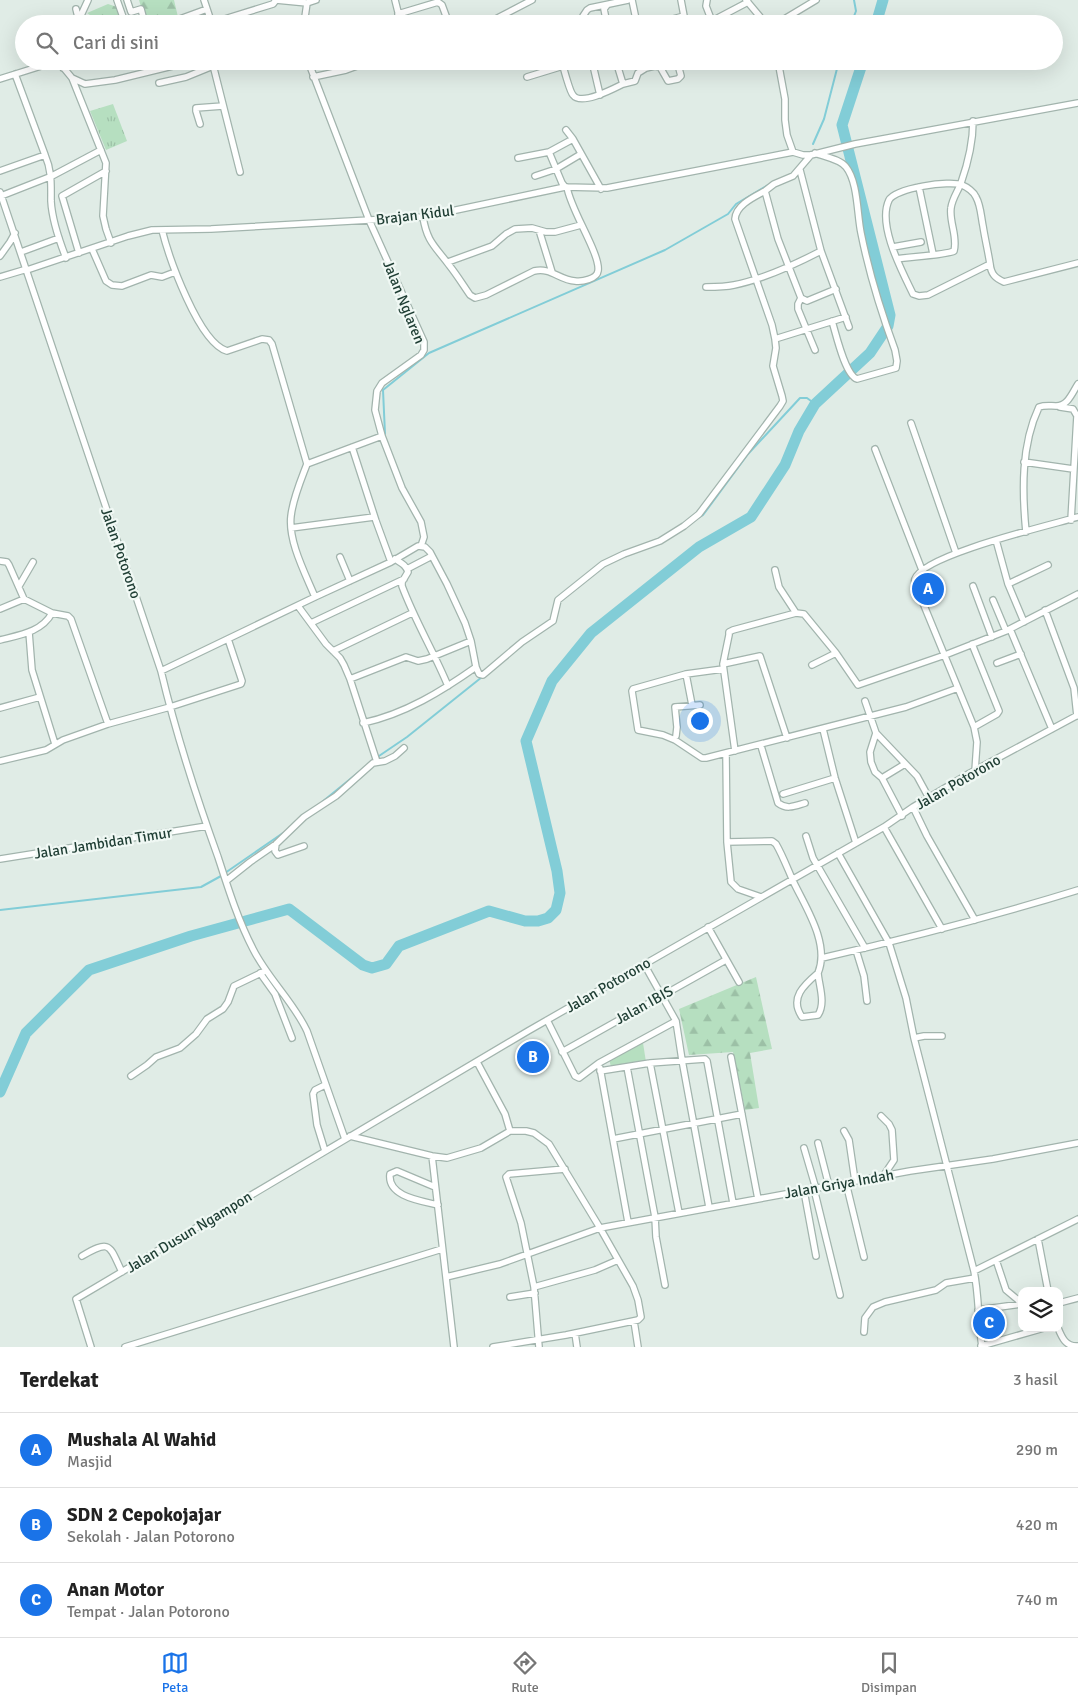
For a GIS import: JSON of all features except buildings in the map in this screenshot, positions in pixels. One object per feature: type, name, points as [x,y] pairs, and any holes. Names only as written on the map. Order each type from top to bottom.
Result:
[{"type":"street","points":[[80,15],[88,0]]},
{"type":"street","points":[[117,0],[122,15]]},
{"type":"street","points":[[127,0],[131,12],[141,10],[143,15]]},
{"type":"street","points":[[204,0],[209,15]]},
{"type":"street","points":[[238,15],[273,4],[276,0],[307,3],[316,0]]},
{"type":"street","points":[[395,0],[398,14],[438,2],[442,5],[446,15]]},
{"type":"street","points":[[501,15],[522,2],[532,0]]},
{"type":"street","points":[[584,15],[586,10],[597,6],[630,0],[634,15]]},
{"type":"street","points":[[681,0],[684,15]]},
{"type":"street","points":[[707,0],[706,6],[709,15]]},
{"type":"street","points":[[791,15],[816,0]]},
{"type":"street","points":[[724,15],[747,1],[759,15]]},
{"type":"street","points":[[305,15],[307,3]]},
{"type":"street","points":[[605,15],[604,9],[606,5]]},
{"type":"street","points":[[76,9],[77,15]]},
{"type":"street","points":[[191,15],[207,9]]},
{"type":"street","points":[[0,79],[29,70]]},
{"type":"street","points":[[65,70],[72,78],[106,163],[103,216],[111,243]]},
{"type":"street","points":[[72,78],[84,84],[153,70]]},
{"type":"street","points":[[159,83],[186,77],[200,70]]},
{"type":"street","points":[[214,70],[240,172]]},
{"type":"street","name":"Jalan Nglaren","points":[[311,70],[370,220],[424,342],[424,350],[420,355],[382,383],[378,392],[375,410],[382,436],[402,488],[421,522],[423,530],[422,546]]},
{"type":"street","points":[[313,77],[346,70]]},
{"type":"street","points":[[526,77],[546,70]]},
{"type":"street","points":[[565,70],[571,92],[576,98],[581,99],[600,95],[623,84],[635,81],[640,70]]},
{"type":"street","points":[[594,70],[600,95]]},
{"type":"street","points":[[619,70],[623,84]]},
{"type":"street","points":[[662,70],[668,81],[678,79],[681,76],[679,70]]},
{"type":"street","points":[[780,70],[785,99],[784,120],[793,152]]},
{"type":"street","points":[[16,74],[50,166],[52,176],[51,200],[59,238],[66,258]]},
{"type":"street","points":[[162,671],[393,561],[412,548],[422,546],[432,556],[447,584],[465,623],[476,667],[479,674],[483,675],[522,642],[553,621],[558,600],[608,560],[660,540],[684,526],[703,510],[783,400],[773,366],[775,339],[735,219],[735,214],[747,202],[774,184],[794,176],[813,154],[838,147],[973,121],[1078,103]]},
{"type":"street","points":[[200,124],[196,108],[223,106]]},
{"type":"street","points":[[897,259],[933,254],[946,255],[954,251],[951,207],[961,184],[973,138],[973,121]]},
{"type":"street","points":[[566,130],[573,139],[601,190]]},
{"type":"street","points":[[518,158],[549,152],[573,139]]},
{"type":"street","points":[[1,197],[52,176],[101,150]]},
{"type":"street","points":[[423,217],[429,240],[448,262],[470,295],[475,298],[486,295],[534,271],[542,269],[574,281],[592,278],[597,274],[596,258],[549,152]]},
{"type":"street","name":"Brajan Kidul","points":[[0,277],[66,258],[140,233],[162,230],[423,217],[566,187],[601,190],[793,152],[804,155],[813,154]]},
{"type":"street","points":[[535,176],[556,169],[581,154]]},
{"type":"street","points":[[813,154],[843,163],[848,169],[854,187],[861,232],[872,281],[895,350],[896,368],[858,379],[854,378],[847,367],[832,321]]},
{"type":"street","points":[[0,171],[45,155]]},
{"type":"street","points":[[800,170],[822,251],[849,327]]},
{"type":"street","points":[[79,253],[62,196],[106,171]]},
{"type":"street","points":[[990,264],[928,295],[919,296],[913,294],[897,259],[886,220],[890,199],[895,195],[919,187],[948,184],[961,184],[972,191],[976,196],[980,209],[993,275],[1004,282],[1078,263]]},
{"type":"street","points":[[919,187],[933,254]]},
{"type":"street","points":[[765,191],[773,222],[801,298],[807,301],[836,289]]},
{"type":"street","name":"Jalan Potorono","points":[[1,197],[27,270],[67,396],[162,671],[170,707],[207,826],[222,870],[263,972]]},
{"type":"street","points":[[448,262],[492,246],[515,229],[532,228],[555,232],[581,225]]},
{"type":"street","points":[[162,230],[175,272],[208,337],[217,346],[227,351],[262,339],[269,340],[272,344],[307,464],[291,512],[291,528],[295,546],[315,597]]},
{"type":"street","points":[[539,230],[552,272]]},
{"type":"street","points":[[0,256],[14,233]]},
{"type":"street","points":[[21,252],[59,238]]},
{"type":"street","points":[[893,247],[921,242]]},
{"type":"street","points":[[92,249],[106,281],[112,285],[122,286],[152,275],[162,277],[175,272]]},
{"type":"street","points":[[706,287],[731,286],[756,279],[822,251]]},
{"type":"street","points":[[801,298],[798,308],[816,350]]},
{"type":"street","points":[[775,339],[846,317]]},
{"type":"street","points":[[1058,406],[1066,402],[1078,384]]},
{"type":"street","points":[[1026,532],[1023,506],[1024,462],[1033,424],[1040,407],[1044,405],[1073,409],[1076,412],[1071,520]]},
{"type":"street","points":[[911,423],[956,553]]},
{"type":"street","points":[[307,464],[382,436]]},
{"type":"street","points":[[352,447],[374,517],[393,561],[403,564],[407,569],[408,572],[402,586],[412,612],[448,686]]},
{"type":"street","points":[[875,449],[922,570]]},
{"type":"street","points":[[1024,462],[1073,469]]},
{"type":"street","points":[[291,528],[374,517]]},
{"type":"street","points":[[975,771],[977,742],[974,727],[914,581],[922,570],[956,553],[1078,517]]},
{"type":"street","points":[[996,540],[1008,584],[1024,622]]},
{"type":"street","points":[[407,569],[432,556]]},
{"type":"street","points":[[340,557],[350,581]]},
{"type":"street","points":[[0,561],[7,562],[10,565],[24,599],[52,614],[68,616],[73,621],[108,724]]},
{"type":"street","points":[[19,586],[33,562]]},
{"type":"street","points":[[1008,584],[1048,565]]},
{"type":"street","points":[[775,570],[779,587],[796,613]]},
{"type":"street","points":[[311,624],[404,578]]},
{"type":"street","points":[[974,586],[992,637]]},
{"type":"street","points":[[735,751],[723,667],[729,632],[796,613],[806,616],[836,653],[858,685],[992,637],[1078,594]]},
{"type":"street","points":[[0,609],[24,599]]},
{"type":"street","points":[[994,600],[1021,654],[1052,729]]},
{"type":"street","points":[[298,606],[344,665],[376,760]]},
{"type":"street","points":[[1045,610],[1074,688],[1077,715]]},
{"type":"street","points":[[333,651],[412,612]]},
{"type":"street","points":[[0,640],[29,632],[46,623],[52,614]]},
{"type":"street","points":[[29,632],[31,665],[55,744]]},
{"type":"street","points":[[0,761],[46,750],[62,740],[108,724],[170,707],[241,683],[228,639]]},
{"type":"street","points":[[350,679],[406,657],[418,661],[471,641]]},
{"type":"street","points":[[972,644],[999,711],[974,727]]},
{"type":"street","points":[[812,665],[836,653]]},
{"type":"street","points":[[998,664],[1021,654]]},
{"type":"street","points":[[788,738],[760,656],[723,667],[686,674],[633,689],[632,691],[638,730],[663,735],[675,740],[702,758],[706,758],[761,746],[906,707],[958,688]]},
{"type":"street","points":[[363,723],[400,712],[448,686],[476,667]]},
{"type":"street","points":[[686,674],[692,705]]},
{"type":"street","points":[[0,708],[40,697]]},
{"type":"street","points":[[865,701],[876,733],[917,776],[929,798]]},
{"type":"street","points":[[676,736],[676,706],[700,705]]},
{"type":"street","name":"Jalan Potorono","points":[[348,1138],[547,1020],[884,827],[913,807],[975,771],[1077,715]]},
{"type":"street","points":[[823,729],[835,778],[856,843]]},
{"type":"street","points":[[876,733],[870,752],[875,772],[882,778],[902,816]]},
{"type":"street","points":[[761,746],[778,803],[788,808],[805,803]]},
{"type":"street","points":[[226,879],[276,844],[304,817],[336,796],[376,760],[385,761],[395,756],[404,748]]},
{"type":"street","points":[[726,753],[727,842],[731,882],[738,888],[761,897]]},
{"type":"street","points":[[882,778],[905,764]]},
{"type":"street","points":[[783,794],[835,778]]},
{"type":"street","points":[[913,807],[926,836],[975,920]]},
{"type":"street","name":"Jalan Jambidan Timur","points":[[0,860],[207,826]]},
{"type":"street","points":[[884,827],[942,929]]},
{"type":"street","points":[[806,836],[817,864],[865,948]]},
{"type":"street","points":[[727,842],[772,841],[776,844],[816,927],[822,964],[818,973],[799,992],[798,1005],[802,1017],[818,1015],[821,1011],[822,1000],[818,973]]},
{"type":"street","points":[[276,844],[275,851],[278,855],[304,846]]},
{"type":"street","points":[[838,853],[888,943],[906,998],[914,1038],[974,1271],[982,1346],[1024,1332]]},
{"type":"street","points":[[822,958],[942,929],[1078,890]]},
{"type":"street","points":[[708,927],[739,982]]},
{"type":"street","points":[[856,950],[864,976],[867,1001]]},
{"type":"street","name":"Jalan IBIS","points":[[562,1052],[726,959]]},
{"type":"street","points":[[644,964],[676,1021],[709,1207]]},
{"type":"street","points":[[263,972],[275,994],[292,1038]]},
{"type":"street","points":[[130,1076],[148,1065],[156,1057],[180,1048],[196,1034],[207,1019],[223,1009],[234,986],[263,972]]},
{"type":"street","points":[[263,972],[292,1004],[301,1017],[325,1085],[348,1138],[446,1158],[481,1148],[510,1131],[526,1131],[534,1133],[549,1144],[565,1169],[632,1286],[638,1300],[641,1317],[634,1321],[575,1333],[493,1347]]},
{"type":"street","points":[[547,1020],[577,1078],[600,1063],[676,1021]]},
{"type":"street","points":[[914,1038],[942,1036]]},
{"type":"street","points":[[731,1056],[758,1198]]},
{"type":"street","points":[[600,1071],[650,1063],[702,1058],[707,1061],[733,1203]]},
{"type":"street","points":[[477,1062],[502,1108],[510,1131]]},
{"type":"street","points":[[600,1063],[628,1222]]},
{"type":"street","points":[[650,1063],[679,1213]]},
{"type":"street","points":[[627,1068],[655,1217],[656,1238],[665,1285]]},
{"type":"street","points":[[325,1085],[315,1090],[313,1094],[317,1125],[325,1151]]},
{"type":"street","points":[[613,1138],[742,1114]]},
{"type":"street","points":[[881,1116],[892,1130],[894,1160],[882,1178]]},
{"type":"street","points":[[844,1131],[849,1140],[855,1181]]},
{"type":"street","name":"Jalan Dusun Ngampon","points":[[91,1347],[76,1299],[348,1138]]},
{"type":"street","points":[[818,1143],[829,1186]]},
{"type":"street","name":"Jalan Griya Indah","points":[[446,1277],[500,1264],[600,1228],[628,1222],[1078,1143]]},
{"type":"street","points":[[804,1148],[840,1295]]},
{"type":"street","points":[[432,1156],[454,1347]]},
{"type":"street","points":[[540,1347],[535,1290],[528,1254],[521,1223],[506,1177],[509,1174],[565,1169]]},
{"type":"street","points":[[435,1186],[397,1171],[390,1174],[391,1183],[404,1196],[438,1205]]},
{"type":"street","points":[[846,1183],[864,1257]]},
{"type":"street","points":[[804,1191],[816,1256]]},
{"type":"street","points":[[974,1271],[1078,1219]]},
{"type":"street","points":[[1038,1239],[1047,1287]]},
{"type":"street","points":[[82,1256],[98,1246],[107,1246],[111,1249],[122,1272]]},
{"type":"street","points":[[126,1347],[442,1249]]},
{"type":"street","points":[[510,1297],[594,1270],[618,1260]]},
{"type":"street","points":[[996,1260],[1006,1290],[1018,1301]]},
{"type":"street","points":[[864,1332],[865,1318],[873,1307],[885,1302],[936,1290],[946,1283],[975,1278]]},
{"type":"street","points":[[1063,1302],[1078,1298]]},
{"type":"street","points":[[978,1310],[1018,1305]]},
{"type":"street","points":[[634,1321],[638,1347]]},
{"type":"street","points":[[1059,1332],[1063,1347]]},
{"type":"street","points":[[1060,1332],[1064,1341],[1070,1345],[1078,1346]]},
{"type":"street","points":[[575,1333],[576,1347]]},
{"type":"green space","points":[[139,0],[174,0],[178,15],[143,15]]},
{"type":"green space","points":[[108,4],[117,7],[120,15],[90,15],[87,13]]},
{"type":"green space","points":[[143,70],[156,70],[145,74]]},
{"type":"green space","points":[[113,104],[127,141],[106,150],[90,111]]},
{"type":"green space","points":[[756,977],[772,1049],[750,1053],[759,1108],[745,1110],[733,1052],[689,1055],[679,1009]]},
{"type":"green space","points":[[643,1043],[646,1062],[611,1067],[609,1059]]},
{"type":"waterway","points":[[854,0],[856,11],[854,15]]},
{"type":"waterway","points":[[879,15],[883,0]]},
{"type":"waterway","points":[[813,144],[824,119],[837,70]]},
{"type":"waterway","points":[[0,1092],[26,1033],[89,970],[191,936],[289,909],[363,965],[372,968],[386,964],[399,946],[489,911],[525,921],[538,921],[548,918],[556,910],[560,893],[557,871],[526,741],[552,681],[591,633],[699,547],[751,517],[785,465],[799,431],[815,404],[870,353],[888,326],[890,315],[842,125],[860,70]]},
{"type":"waterway","points":[[385,434],[383,390],[429,353],[665,250],[728,214],[736,204],[768,185]]},
{"type":"waterway","points":[[698,518],[703,515],[748,454],[800,398],[807,398],[815,404]]},
{"type":"waterway","points":[[376,758],[407,737],[482,677]]},
{"type":"waterway","points":[[322,802],[365,767]]},
{"type":"waterway","points":[[225,873],[283,833]]},
{"type":"waterway","points":[[0,910],[201,887],[221,876]]},
{"type":"place","name":"Mushala Al Wahid","points":[[928,589]]},
{"type":"place","name":"SDN 2 Cepokojajar","points":[[533,1057]]},
{"type":"place","name":"Anan Motor","points":[[989,1323]]}]
